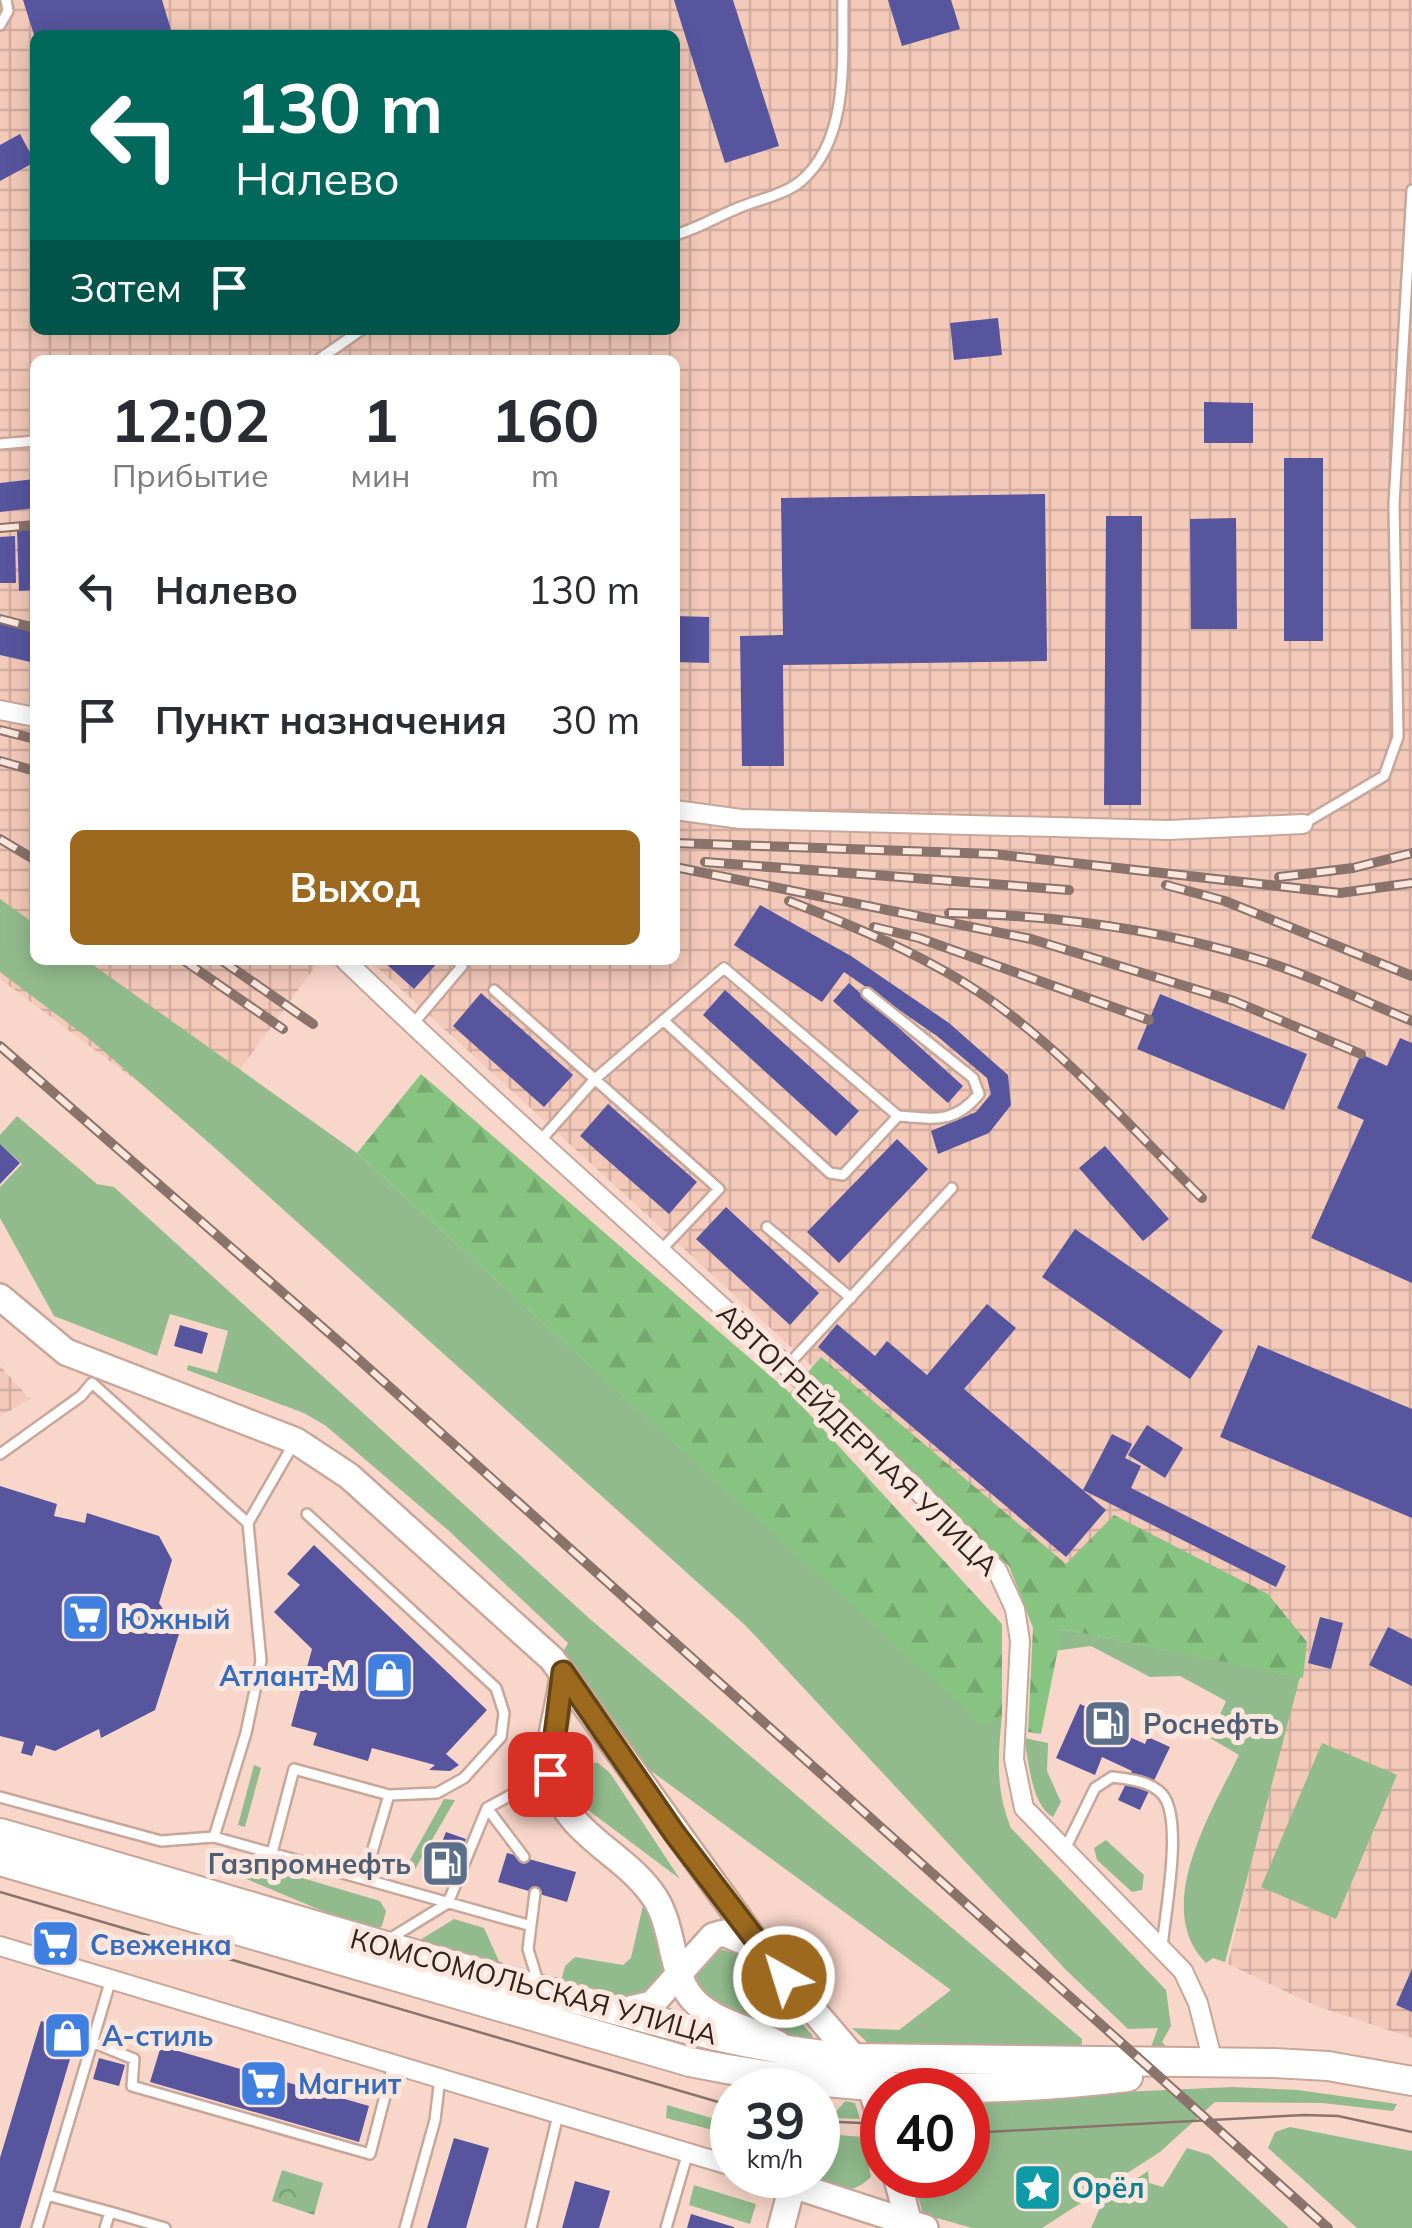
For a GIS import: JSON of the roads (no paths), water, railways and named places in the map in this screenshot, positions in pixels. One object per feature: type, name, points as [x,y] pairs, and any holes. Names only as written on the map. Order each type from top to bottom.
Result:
[{"type":"main road","name":"КОМСОМОЛЬСКАЯ УЛИЦА","points":[[0,1833],[380,1945],[792,2054],[1214,2066]]},
{"type":"main road","name":"КОМСОМОЛЬСКАЯ УЛИЦА","points":[[0,1861],[718,2068]]},
{"type":"main road","name":"КОМСОМОЛЬСКАЯ УЛИЦА","points":[[990,2086],[1069,2084],[1214,2066]]},
{"type":"main road","points":[[1214,2066],[1328,2066],[1412,2081]]},
{"type":"street","points":[[0,710],[30,716]]},
{"type":"street","points":[[680,811],[741,819],[1149,830],[1303,824]]},
{"type":"street","name":"АВТОГРЕЙДЕРНАЯ УЛИЦА","points":[[350,965],[788,1365],[997,1570],[1015,1609],[1020,1641],[1014,1759],[1024,1808],[1183,1971],[1198,2003],[1214,2066]]},
{"type":"street","points":[[0,1296],[95,1375],[296,1441],[349,1476],[563,1672],[761,1950],[860,2069]]},
{"type":"street","points":[[563,1672],[550,1774],[558,1798],[573,1822],[652,1892],[668,1920],[680,1972],[699,2005],[792,2054],[798,2068]]},
{"type":"street","points":[[622,2011],[652,2004],[713,1936],[741,1938],[761,1950]]},
{"type":"street","points":[[0,1946],[710,2159]]},
{"type":"street","points":[[840,2197],[916,2224]]},
{"type":"street","points":[[781,2228],[789,2198]]},
{"type":"street","points":[[905,2198],[916,2224]]},
{"type":"lane","points":[[0,25],[8,11],[6,0]]},
{"type":"lane","points":[[680,234],[707,226],[732,210],[798,184],[826,155],[841,90],[843,0]]},
{"type":"lane","points":[[1303,824],[1384,776],[1398,737],[1394,504],[1412,190]]},
{"type":"lane","points":[[325,355],[354,335]]},
{"type":"lane","points":[[0,444],[30,441]]},
{"type":"lane","points":[[412,1025],[461,965]]},
{"type":"lane","points":[[540,1141],[595,1079],[724,968],[898,1116],[936,1119],[963,1113],[980,1094],[974,1078],[867,993]]},
{"type":"lane","points":[[494,990],[719,1189],[661,1250]]},
{"type":"lane","points":[[663,1020],[830,1173],[843,1176],[898,1116]]},
{"type":"lane","points":[[788,1365],[952,1188]]},
{"type":"lane","points":[[766,1227],[851,1298]]},
{"type":"lane","points":[[0,1454],[81,1396],[95,1375],[248,1523]]},
{"type":"lane","points":[[214,1837],[246,1733],[262,1661],[248,1523],[296,1441]]},
{"type":"lane","points":[[272,1853],[294,1769],[389,1795],[411,1798],[437,1793],[464,1778],[501,1737],[504,1713],[496,1688],[307,1514]]},
{"type":"lane","points":[[380,1945],[448,1903],[487,1808],[550,1774]]},
{"type":"lane","points":[[1066,1847],[1095,1788],[1112,1777],[1142,1782],[1162,1794],[1174,1816],[1162,1947]]},
{"type":"lane","points":[[364,1879],[389,1795]]},
{"type":"lane","points":[[0,1797],[161,1841],[214,1837],[528,1925]]},
{"type":"lane","points":[[487,1808],[524,1857]]},
{"type":"lane","points":[[535,1893],[528,1925],[531,1968],[541,1989]]},
{"type":"lane","points":[[38,2228],[111,1979]]},
{"type":"lane","points":[[92,2042],[134,2058],[132,2086],[370,2154],[394,2062]]},
{"type":"lane","points":[[404,2228],[436,2120],[440,2076]]},
{"type":"lane","points":[[531,2228],[559,2112]]},
{"type":"lane","points":[[666,2228],[688,2152]]},
{"type":"lane","points":[[47,2195],[166,2228]]},
{"type":"lane","points":[[105,2228],[110,2212]]},
{"type":"tram line","points":[[0,1892],[710,2100]]},
{"type":"tram line","points":[[990,2132],[1304,2115],[1338,2116],[1412,2132]]},
{"type":"tram line","points":[[840,2122],[860,2123]]},
{"type":"railway","points":[[0,528],[30,525]]},
{"type":"railway","points":[[0,619],[30,627]]},
{"type":"railway","points":[[0,730],[30,738]]},
{"type":"railway","points":[[0,761],[30,770]]},
{"type":"railway","points":[[0,839],[30,857]]},
{"type":"railway","points":[[680,843],[993,854],[1340,893],[1412,883]]},
{"type":"railway","points":[[1279,877],[1353,868],[1412,853]]},
{"type":"railway","points":[[705,862],[1069,890]]},
{"type":"railway","points":[[680,868],[1031,939],[1234,1001],[1361,1054]]},
{"type":"railway","points":[[1166,885],[1225,901],[1412,976]]},
{"type":"railway","points":[[789,901],[917,956],[989,999],[1073,1068],[1202,1198]]},
{"type":"railway","points":[[949,913],[1065,921],[1220,948],[1277,965],[1412,1021]]},
{"type":"railway","points":[[874,927],[919,938],[1149,1020]]},
{"type":"railway","points":[[190,965],[283,1029]]},
{"type":"railway","points":[[228,965],[313,1024]]},
{"type":"railway","points":[[0,1046],[345,1347],[1328,2228]]},
{"type":"place","name":"Южный","points":[[85,1618]]},
{"type":"place","name":"Атлант-М","points":[[390,1675]]},
{"type":"place","name":"Роснефть","points":[[1108,1723]]},
{"type":"place","name":"Газпромнефть","points":[[446,1863]]},
{"type":"place","name":"Свеженка","points":[[55,1944]]},
{"type":"place","name":"А-стиль","points":[[67,2035]]},
{"type":"place","name":"Магнит","points":[[263,2083]]},
{"type":"place","name":"Орёл","points":[[1037,2187]]}]
